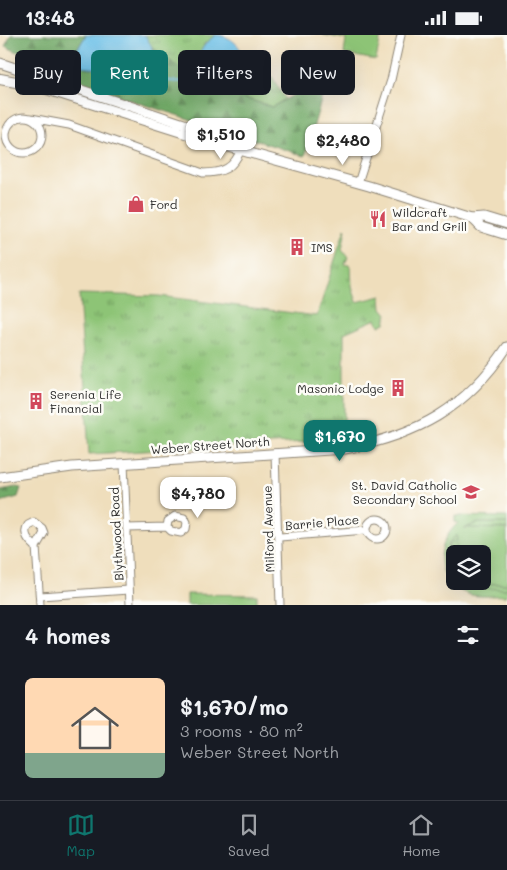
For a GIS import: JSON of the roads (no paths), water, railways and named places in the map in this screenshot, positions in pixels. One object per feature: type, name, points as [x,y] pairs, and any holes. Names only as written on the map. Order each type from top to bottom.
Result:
[{"type":"highway","points":[[0,79],[15,82]]},
{"type":"main road","points":[[0,63],[193,127],[241,149]]},
{"type":"main road","points":[[0,73],[15,79]]},
{"type":"main road","points":[[64,95],[218,144],[358,183],[472,218],[484,217],[507,224]]},
{"type":"main road","points":[[472,218],[481,227],[507,235]]},
{"type":"main road","name":"Weber Street North","points":[[0,477],[39,470],[124,463],[345,449],[381,442],[417,429],[467,396],[484,379],[507,348]]},
{"type":"street","points":[[358,183],[391,80],[401,35]]},
{"type":"street","points":[[32,118],[40,127],[42,138],[36,149],[26,153],[14,150],[7,141],[8,129],[17,119],[32,118],[69,125],[203,173],[217,173],[226,170],[234,163],[241,149]]},
{"type":"street","name":"Milford Avenue","points":[[276,453],[280,537],[280,605]]},
{"type":"street","name":"Blythwood Road","points":[[124,463],[130,605]]},
{"type":"street","points":[[127,528],[167,527]]},
{"type":"street","name":"Barrie Place","points":[[280,537],[366,530]]},
{"type":"street","points":[[36,547],[40,605]]},
{"type":"street","points":[[40,596],[130,590]]},
{"type":"water","points":[[86,35],[145,35],[152,47],[152,50],[91,50],[91,67],[81,66],[81,50],[77,50]]},
{"type":"water","points":[[216,35],[222,36],[233,41],[241,50],[201,50]]},
{"type":"waterway","points":[[168,81],[178,81]]},
{"type":"place","name":"Ford","points":[[136,204]]},
{"type":"place","name":"Wildcraft Bar and Grill","points":[[378,219]]},
{"type":"place","name":"IMS","points":[[297,247]]},
{"type":"place","name":"Masonic Lodge","points":[[398,388]]},
{"type":"place","name":"Serenia Life Financial","points":[[36,401]]},
{"type":"place","name":"St. David Catholic Secondary School","points":[[471,492]]}]
